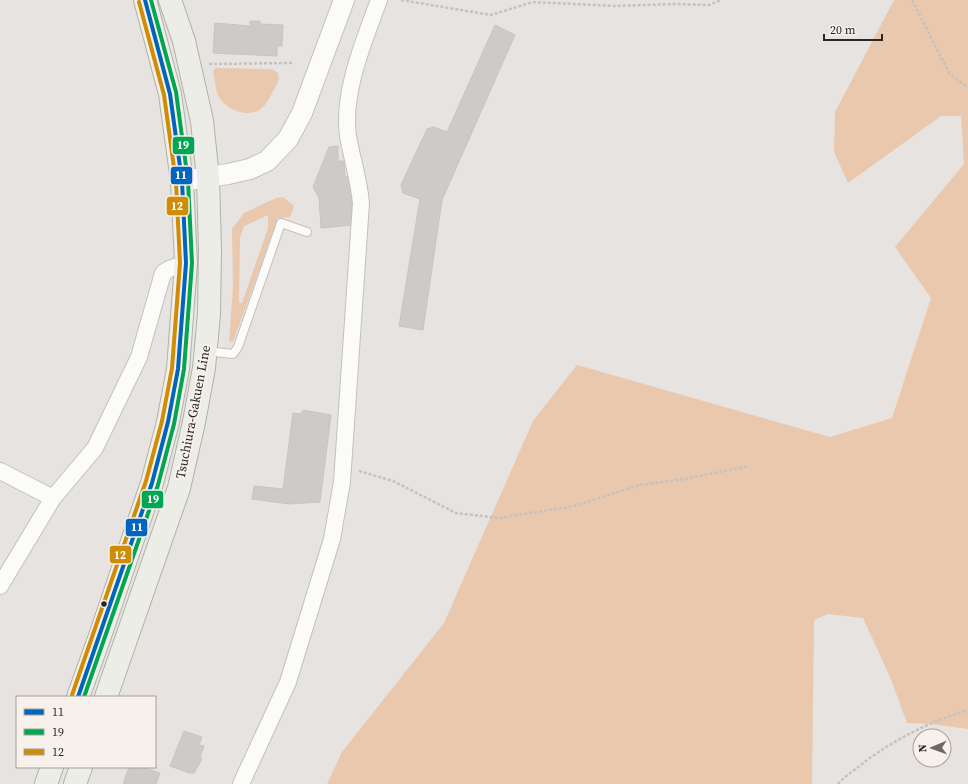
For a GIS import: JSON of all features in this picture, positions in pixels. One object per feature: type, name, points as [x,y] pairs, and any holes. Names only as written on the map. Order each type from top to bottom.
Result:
[{"type":"main road","name":"Tsuchiura-Gakuen Line","points":[[78,696],[152,483],[168,422],[178,369],[186,263],[182,180],[170,94],[145,0]]},
{"type":"main road","name":"Tsuchiura-Gakuen Line","points":[[106,696],[179,488],[194,422],[209,314],[210,250],[208,178],[202,121],[184,41],[170,0]]},
{"type":"main road","points":[[46,784],[52,768]]},
{"type":"main road","points":[[75,784],[81,768]]},
{"type":"street","points":[[182,180],[208,178],[250,169],[267,161],[288,139],[302,113],[344,0]]},
{"type":"street","points":[[241,784],[288,682],[332,539],[342,482],[361,202],[348,136],[349,95],[354,74],[379,0]]},
{"type":"street","points":[[0,586],[53,498],[95,448],[139,357],[163,273],[169,269],[186,263]]},
{"type":"street","points":[[0,471],[53,498]]},
{"type":"lane","points":[[205,351],[233,354],[238,347],[281,223],[307,232]]},
{"type":"path","points":[[401,0],[491,15],[533,2],[614,6],[674,4],[709,5],[721,0]]},
{"type":"path","points":[[912,0],[949,73],[968,88]]},
{"type":"path","points":[[207,64],[293,63]]},
{"type":"path","points":[[343,466],[393,481],[456,513],[499,518],[574,506],[640,485],[685,479],[748,466]]},
{"type":"path","points":[[838,784],[876,752],[951,715],[968,710]]},
{"type":"shaded area","points":[[894,0],[968,0],[968,729],[931,724],[907,723],[890,677],[863,618],[828,614],[814,620],[812,784],[327,784],[342,752],[444,623],[533,421],[577,365],[830,437],[892,418],[931,298],[895,247],[964,164],[961,116],[941,116],[848,183],[834,152],[835,112]]},
{"type":"shaded area","points":[[216,68],[272,69],[278,73],[278,81],[264,106],[253,112],[240,112],[228,106],[219,97],[213,70]]},
{"type":"shaded area","points":[[283,197],[294,206],[290,217],[278,218],[233,342],[229,341],[233,287],[232,229],[244,213],[276,198]],"holes":[[[268,215],[268,228],[242,303],[239,303],[240,238],[244,226]]]},
{"type":"building","points":[[250,21],[260,21],[260,24],[283,25],[282,46],[277,46],[277,56],[213,53],[215,23],[250,26]]},
{"type":"building","points":[[495,25],[515,35],[442,200],[423,330],[399,326],[420,199],[403,193],[401,185],[427,129],[434,127],[447,132]]},
{"type":"building","points":[[338,146],[338,161],[344,161],[345,177],[351,177],[353,225],[321,228],[319,198],[313,187],[329,147]]},
{"type":"building","points":[[303,410],[331,415],[320,502],[289,504],[252,499],[254,486],[283,489],[293,413],[301,414]]},
{"type":"building","points":[[184,731],[202,737],[199,745],[204,746],[200,757],[202,759],[194,773],[189,773],[170,766]]},
{"type":"building","points":[[129,768],[144,768],[160,773],[156,784],[123,784]]},
{"type":"transit line","name":"11","points":[[78,696],[152,483],[168,422],[178,369],[186,263],[182,181],[170,94],[145,0]]},
{"type":"transit line","name":"19","points":[[84,696],[158,485],[174,424],[184,369],[192,263],[188,181],[176,92],[151,0]]},
{"type":"transit line","name":"12","points":[[72,695],[146,481],[162,421],[172,368],[180,263],[176,182],[164,95],[139,2]]}]
